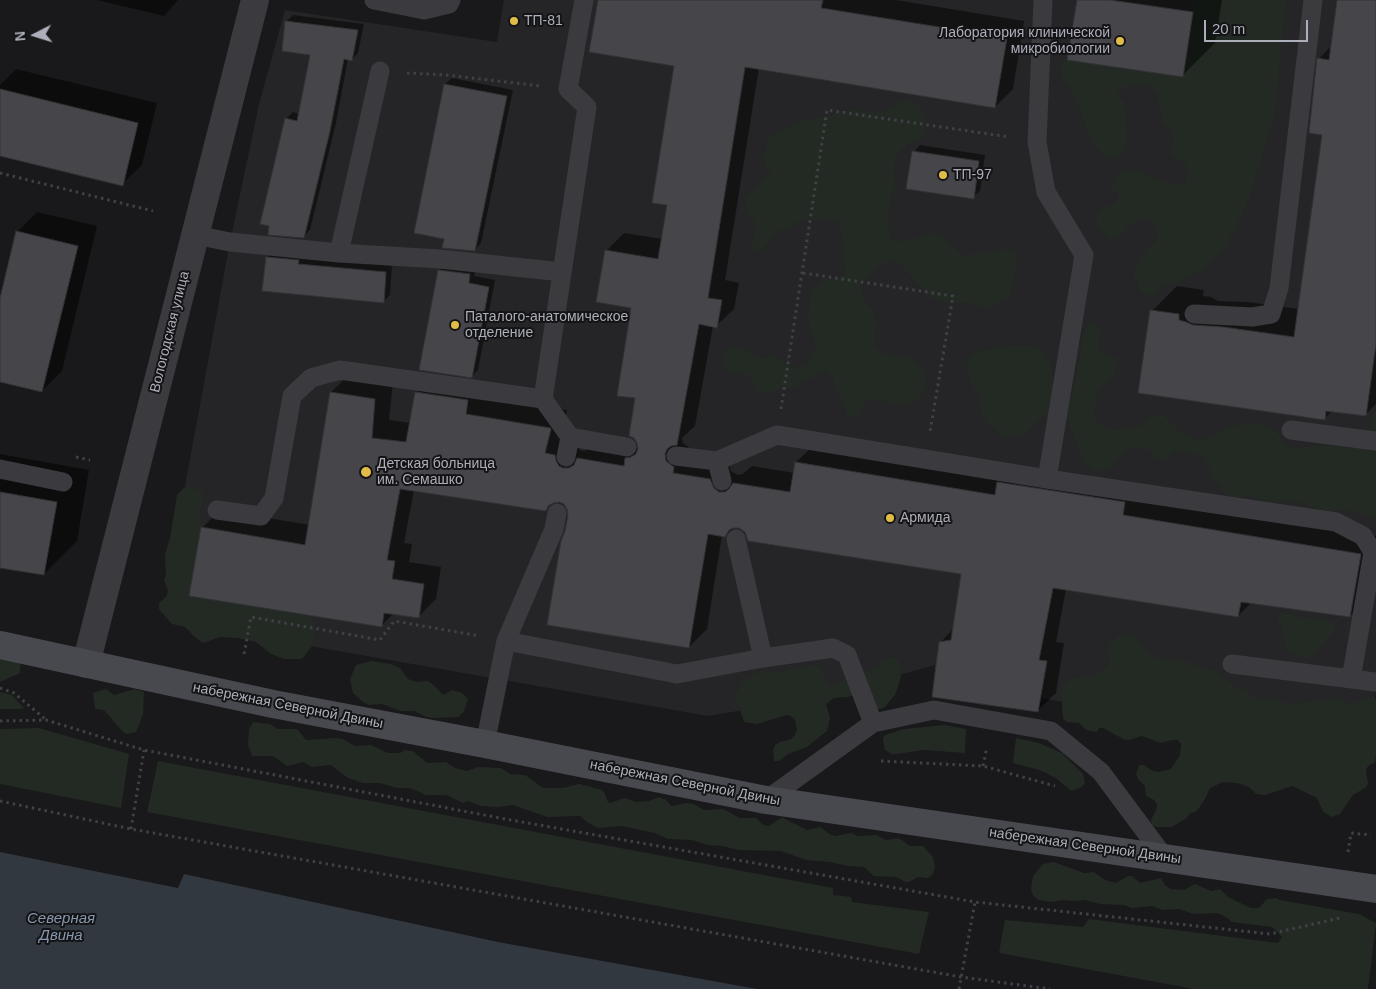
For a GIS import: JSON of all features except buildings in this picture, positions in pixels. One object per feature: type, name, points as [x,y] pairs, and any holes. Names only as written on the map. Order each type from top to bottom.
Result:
[{"type":"street","name":"Вологодская улица","points":[[86,664],[255,0]]},
{"type":"street","name":"набережная Северной Двины","points":[[0,645],[273,704],[766,800],[1376,890]]},
{"type":"lane","points":[[374,0],[424,10],[449,4],[452,0]]},
{"type":"lane","points":[[584,0],[568,89],[588,107],[543,399],[570,437],[627,447]]},
{"type":"lane","points":[[1043,0],[1037,142],[1046,192],[1084,255],[1047,479]]},
{"type":"lane","points":[[1194,314],[1252,316],[1270,314],[1279,288],[1313,0]]},
{"type":"lane","points":[[339,253],[380,71]]},
{"type":"lane","points":[[195,235],[230,242],[339,253],[440,259],[562,272]]},
{"type":"lane","points":[[217,510],[261,516],[274,498],[292,396],[311,378],[340,370],[543,399]]},
{"type":"lane","points":[[1291,430],[1376,441]]},
{"type":"lane","points":[[676,456],[717,461],[777,435],[1047,479],[1336,522],[1363,536],[1373,552],[1351,678]]},
{"type":"lane","points":[[566,457],[570,437]]},
{"type":"lane","points":[[717,461],[722,481]]},
{"type":"lane","points":[[0,469],[64,482]]},
{"type":"lane","points":[[486,744],[506,641],[554,529],[557,513]]},
{"type":"lane","points":[[736,539],[763,658]]},
{"type":"lane","points":[[506,641],[677,674],[763,658],[833,648],[847,655],[874,723]]},
{"type":"lane","points":[[1232,664],[1376,682]]},
{"type":"lane","points":[[766,800],[874,723],[934,710],[1051,731],[1101,772],[1165,858]]},
{"type":"path","points":[[380,71],[446,75],[568,89]]},
{"type":"path","points":[[777,435],[827,110],[1037,142]]},
{"type":"path","points":[[0,174],[153,211]]},
{"type":"path","points":[[803,273],[952,296],[925,460]]},
{"type":"path","points":[[244,654],[251,617],[380,640],[394,621],[506,641]]},
{"type":"path","points":[[0,688],[14,693],[46,720]]},
{"type":"path","points":[[0,721],[46,720],[144,750],[505,819],[975,902],[1270,934],[1347,916]]},
{"type":"path","points":[[131,829],[144,750]]},
{"type":"path","points":[[881,761],[983,766],[1055,786]]},
{"type":"path","points":[[0,800],[131,829],[961,977],[1050,989]]},
{"type":"path","points":[[1351,833],[1371,835]]},
{"type":"path","points":[[959,989],[975,902]]},
{"type":"shaded area","points":[[504,0],[1376,0],[1376,692],[1365,756],[1041,698],[1038,712],[932,697],[935,665],[822,697],[708,716],[247,635],[186,622],[178,524],[230,242],[259,104],[285,10],[497,42]]},
{"type":"shaded area","points":[[1194,0],[1286,0],[1275,113],[1249,199],[1225,249],[1204,269],[1179,282],[1162,286],[1157,293],[1149,296],[1141,292],[1133,273],[1146,250],[1154,244],[1158,234],[1154,224],[1148,218],[1139,218],[1119,236],[1110,239],[1097,226],[1097,215],[1114,203],[1120,195],[1111,188],[1115,178],[1124,172],[1134,170],[1175,185],[1185,183],[1188,173],[1185,163],[1170,151],[1173,140],[1172,130],[1164,124],[1157,95],[1150,87],[1142,84],[1122,88],[1117,94],[1123,101],[1126,110],[1126,145],[1115,158],[1105,157],[1092,142],[1069,84],[1062,77],[1061,65],[1068,57],[1183,74]]},
{"type":"shaded area","points":[[901,101],[912,101],[919,107],[924,115],[925,124],[924,132],[919,139],[910,142],[898,153],[895,160],[896,188],[891,195],[888,213],[890,240],[910,240],[931,232],[941,235],[963,256],[1008,248],[1016,253],[1017,262],[1010,297],[996,306],[987,307],[961,302],[943,303],[926,293],[900,264],[892,261],[884,263],[863,279],[860,287],[867,304],[873,310],[876,328],[874,345],[880,352],[909,357],[917,362],[926,378],[927,387],[918,400],[910,404],[900,405],[872,399],[865,402],[856,416],[848,418],[833,378],[826,371],[792,388],[782,388],[766,394],[757,391],[753,382],[746,374],[727,372],[722,363],[724,352],[734,347],[747,350],[754,356],[764,358],[774,355],[793,368],[804,367],[811,360],[816,349],[808,319],[810,298],[815,287],[824,279],[834,279],[845,275],[842,232],[838,222],[829,219],[801,221],[776,233],[760,252],[750,248],[757,227],[747,210],[746,198],[753,189],[771,175],[766,167],[764,157],[770,137],[799,121],[832,115],[841,111],[883,112]]},
{"type":"shaded area","points":[[1088,324],[1098,325],[1100,334],[1098,342],[1099,351],[1118,359],[1114,375],[1097,395],[1094,412],[1096,421],[1113,430],[1144,424],[1152,416],[1162,414],[1181,432],[1197,440],[1208,438],[1236,425],[1257,423],[1267,425],[1275,430],[1287,445],[1297,448],[1318,445],[1362,448],[1369,440],[1372,419],[1376,409],[1376,520],[1345,510],[1326,512],[1292,500],[1266,503],[1248,495],[1240,498],[1231,497],[1223,492],[1212,476],[1205,457],[1177,451],[1163,461],[1155,457],[1149,450],[1140,447],[1130,448],[1110,467],[1102,471],[1093,470],[1081,454],[1066,417],[1058,414],[1040,418],[1028,431],[1012,438],[1003,437],[988,425],[982,416],[979,396],[969,379],[966,358],[975,352],[1007,346],[1032,346],[1042,349],[1051,365],[1054,392],[1062,398],[1072,396],[1083,333]]},
{"type":"shaded area","points":[[185,487],[200,490],[204,497],[199,513],[201,527],[189,596],[308,616],[314,623],[315,632],[312,646],[302,659],[284,659],[271,654],[256,642],[238,638],[220,637],[203,643],[185,627],[172,624],[159,609],[159,603],[167,596],[168,590],[164,580],[166,575],[165,555],[170,538],[177,495]]},
{"type":"shaded area","points":[[1280,612],[1300,617],[1327,619],[1335,624],[1334,632],[1310,657],[1306,658],[1292,653],[1288,651],[1284,642],[1283,631],[1277,617]]},
{"type":"shaded area","points":[[1129,634],[1137,638],[1148,651],[1159,659],[1184,660],[1205,669],[1216,670],[1234,686],[1244,689],[1256,698],[1272,699],[1292,704],[1337,698],[1345,703],[1357,703],[1366,697],[1376,699],[1376,755],[1375,762],[1368,766],[1366,770],[1368,784],[1353,795],[1340,814],[1332,817],[1323,812],[1317,798],[1292,786],[1265,795],[1256,794],[1249,787],[1237,783],[1223,782],[1210,788],[1197,811],[1189,814],[1187,818],[1171,827],[1152,825],[1151,820],[1157,804],[1146,796],[1145,786],[1136,774],[1139,765],[1144,765],[1153,771],[1159,772],[1171,769],[1180,755],[1181,744],[1178,740],[1160,743],[1142,736],[1125,740],[1103,728],[1099,728],[1097,732],[1086,730],[1079,723],[1066,722],[1063,718],[1061,691],[1063,686],[1071,678],[1093,676],[1102,671],[1110,662],[1107,652],[1110,643],[1118,636]]},
{"type":"shaded area","points":[[0,655],[21,658],[20,673],[0,682]]},
{"type":"shaded area","points":[[894,657],[900,664],[901,677],[895,695],[884,708],[875,710],[856,694],[848,697],[834,698],[826,704],[830,718],[827,731],[807,747],[788,754],[779,761],[774,761],[773,750],[775,745],[794,736],[797,730],[795,720],[787,715],[757,724],[744,722],[739,706],[733,698],[746,678],[761,671],[782,672],[814,665],[819,667],[828,684],[833,685],[853,674],[864,673],[888,658]]},
{"type":"shaded area","points":[[371,661],[391,664],[400,668],[408,679],[417,682],[428,681],[443,695],[452,690],[462,693],[468,699],[464,711],[459,717],[433,718],[414,711],[401,711],[382,704],[369,705],[363,702],[353,693],[350,679],[356,665]]},
{"type":"shaded area","points":[[106,689],[114,695],[135,689],[144,692],[143,715],[136,732],[127,734],[123,732],[104,710],[95,709],[93,693]]},
{"type":"shaded area","points":[[0,692],[12,695],[24,708],[0,709]]},
{"type":"shaded area","points":[[253,722],[269,724],[278,729],[297,729],[306,740],[335,738],[343,739],[355,746],[371,745],[388,753],[400,753],[405,750],[413,751],[427,763],[446,762],[455,768],[467,771],[478,767],[501,768],[510,774],[525,775],[543,788],[563,788],[579,784],[602,790],[610,803],[625,798],[636,802],[649,801],[659,797],[666,800],[671,806],[687,803],[694,804],[704,810],[723,809],[740,818],[756,818],[763,825],[769,826],[783,818],[807,830],[820,827],[835,836],[851,833],[858,836],[876,835],[886,840],[899,838],[910,846],[923,846],[933,857],[935,867],[933,874],[928,878],[918,877],[906,882],[896,877],[874,876],[864,867],[806,860],[781,851],[739,850],[708,845],[692,840],[668,839],[655,833],[622,826],[598,828],[580,816],[547,817],[513,805],[498,807],[481,806],[468,801],[463,803],[446,795],[426,795],[410,788],[397,788],[380,783],[363,783],[348,778],[331,765],[312,767],[303,762],[287,766],[273,756],[252,756],[248,745],[249,729]]},
{"type":"shaded area","points":[[945,725],[966,729],[965,753],[923,750],[892,754],[885,750],[883,741],[884,736],[888,734],[904,729]]},
{"type":"shaded area","points":[[39,728],[129,754],[121,808],[0,784],[0,729]]},
{"type":"shaded area","points":[[1016,738],[1039,743],[1062,753],[1083,774],[1085,784],[1071,791],[1056,778],[1039,770],[1013,763]]},
{"type":"shaded area","points":[[158,761],[833,888],[833,895],[851,897],[852,902],[929,912],[919,954],[147,812]]},
{"type":"shaded area","points":[[1054,862],[1084,873],[1094,872],[1105,880],[1116,883],[1128,876],[1132,876],[1140,883],[1161,878],[1165,885],[1171,889],[1184,890],[1195,884],[1211,891],[1220,889],[1228,897],[1251,908],[1259,908],[1267,899],[1277,898],[1359,914],[1376,923],[1368,989],[1194,989],[999,953],[1005,920],[1083,927],[1089,919],[1278,943],[1282,937],[1272,927],[1232,922],[1217,913],[1193,914],[1179,909],[1163,910],[1152,906],[1132,908],[1124,905],[1100,904],[1085,900],[1051,902],[1038,900],[1033,895],[1031,889],[1033,876],[1043,864]]},
{"type":"water","name":"Северная Двина","points":[[0,852],[178,888],[184,874],[498,942],[757,989],[0,989]]},
{"type":"place","name":"ТП-81","points":[[514,21]]},
{"type":"place","name":"Лаборатория клинической микробиологии","points":[[1120,41]]},
{"type":"place","name":"ТП-97","points":[[943,175]]},
{"type":"place","name":"Паталого-анатомическое отделение","points":[[455,325]]},
{"type":"place","name":"Детская больница им. Семашко","points":[[366,472]]},
{"type":"place","name":"Армида","points":[[890,518]]}]
